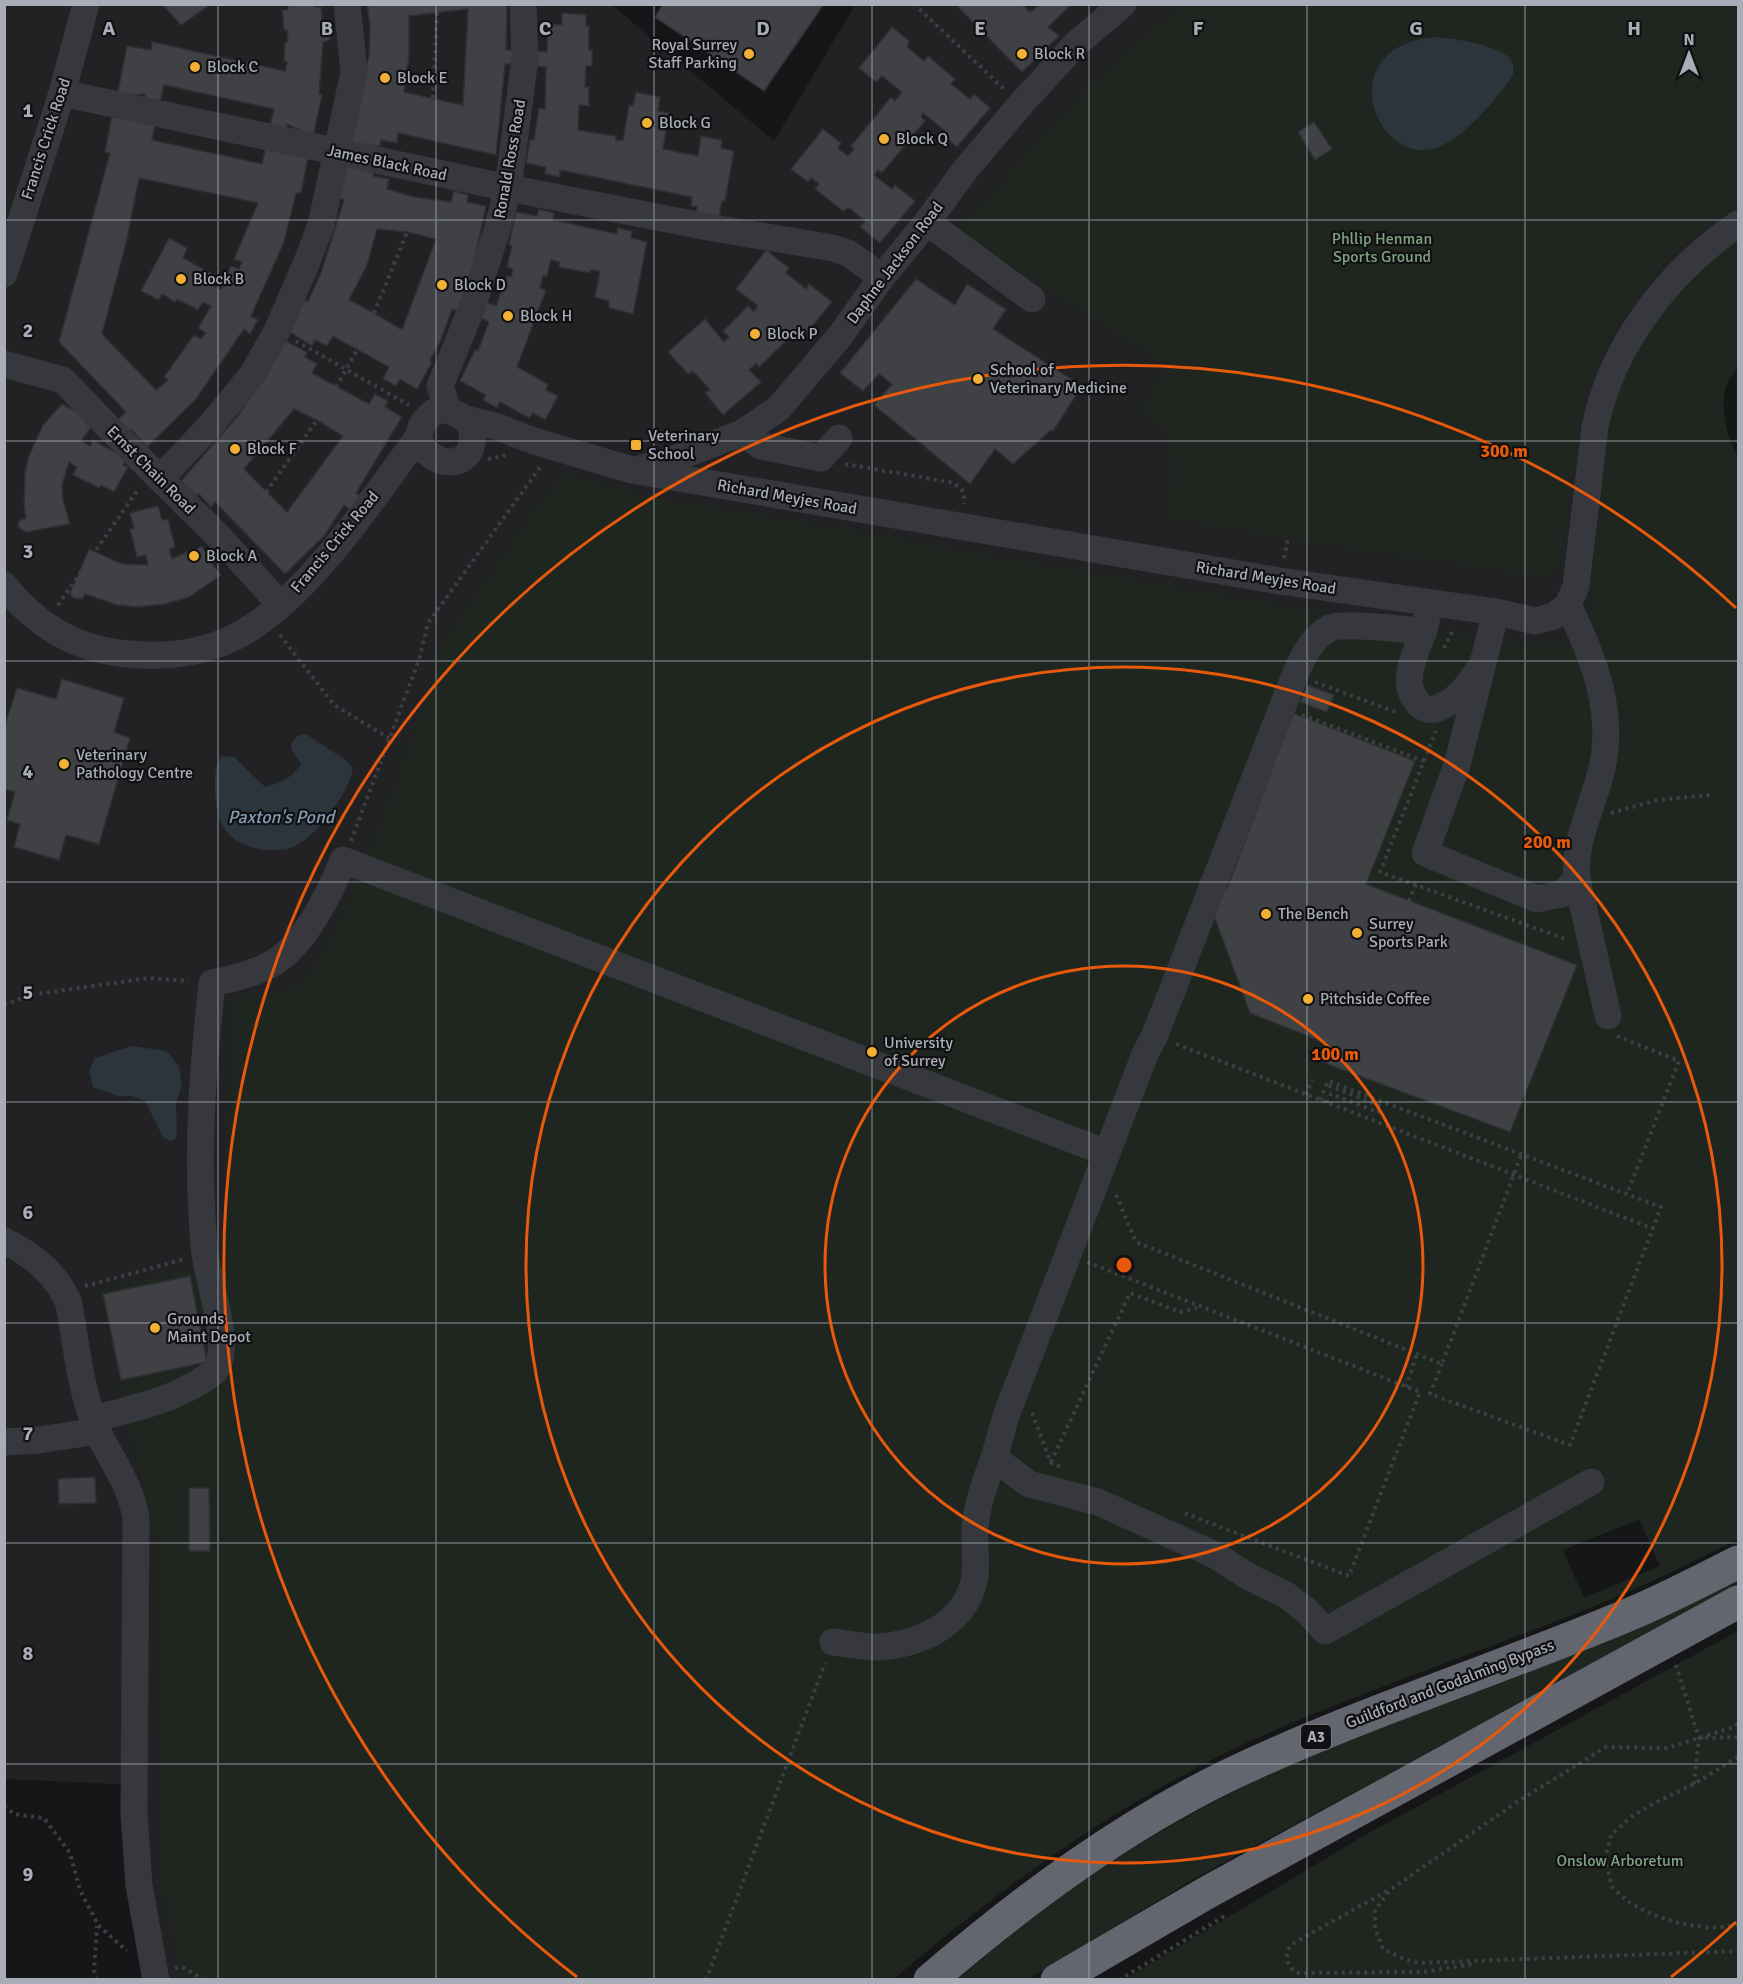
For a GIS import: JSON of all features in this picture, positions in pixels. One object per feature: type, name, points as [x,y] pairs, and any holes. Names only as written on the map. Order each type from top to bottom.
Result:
[{"type":"highway","name":"Guildford and Godalming Bypass","points":[[930,1980],[992,1926],[1083,1860],[1171,1806],[1227,1776],[1347,1724],[1637,1612],[1738,1562]]},
{"type":"highway","points":[[1057,1980],[1208,1892],[1738,1602]]},
{"type":"street","name":"Francis Crick Road","points":[[4,274],[12,221],[62,93],[86,4]]},
{"type":"street","points":[[156,474],[210,426],[252,375],[277,331],[307,262],[321,225],[354,72],[347,4]]},
{"type":"street","name":"Ronald Ross Road","points":[[477,455],[472,433],[440,421],[440,386],[473,305],[508,188],[525,59],[524,4]]},
{"type":"street","name":"Daphne Jackson Road","points":[[632,470],[663,463],[742,433],[778,409],[840,336],[882,277],[927,222],[965,170],[1021,104],[1076,44],[1123,4]]},
{"type":"street","name":"James Black Road","points":[[62,93],[335,153],[508,188],[713,228],[833,248],[848,253],[882,277]]},
{"type":"street","points":[[927,222],[1032,299]]},
{"type":"street","points":[[1608,1016],[1577,879],[1576,864],[1602,769],[1605,722],[1602,694],[1595,666],[1568,605],[1576,586],[1595,427],[1608,379],[1631,337],[1652,306],[1675,276],[1705,248],[1738,224]]},
{"type":"street","name":"Ernst Chain Road","points":[[4,364],[63,380],[221,539],[277,615]]},
{"type":"street","name":"Francis Crick Road","points":[[4,585],[36,619],[102,659],[153,656],[204,649],[235,636],[261,620],[277,615],[339,542],[381,487],[440,421]]},
{"type":"street","points":[[434,459],[421,445],[440,421]]},
{"type":"street","name":"Richard Meyjes Road","points":[[440,421],[495,426],[540,451]]},
{"type":"street","points":[[742,433],[761,446],[830,448]]},
{"type":"street","name":"Richard Meyjes Road","points":[[434,459],[443,462],[460,460],[466,456],[477,455],[492,443],[632,470],[1268,579],[1496,612],[1536,621],[1554,616],[1568,605]]},
{"type":"street","name":"Francis Crick Road","points":[[381,487],[434,459]]},
{"type":"street","points":[[1425,602],[1427,617],[1424,631],[1409,671],[1409,686],[1414,699],[1420,706],[1436,710],[1445,705],[1474,676],[1485,654]]},
{"type":"street","points":[[1496,612],[1457,765],[1425,853],[1537,899],[1562,894],[1577,879]]},
{"type":"street","points":[[833,1642],[877,1647],[904,1644],[948,1625],[967,1602],[974,1583],[975,1528],[980,1501],[1006,1416],[1144,1054],[1155,1035],[1305,653],[1331,628],[1354,626],[1424,631]]},
{"type":"street","points":[[4,1442],[39,1440],[95,1425],[168,1398],[195,1385],[214,1372],[222,1353],[205,1254],[200,1171],[205,1052],[212,983],[247,974],[277,960],[297,941],[316,914],[334,886],[343,860],[1105,1158]]},
{"type":"street","points":[[4,1241],[30,1256],[46,1270],[64,1292],[69,1304],[95,1425],[130,1493],[136,1518],[134,1814],[139,1885],[155,1974]]},
{"type":"street","points":[[994,1458],[1029,1484],[1098,1502],[1213,1554],[1251,1578],[1286,1595],[1307,1611],[1325,1631],[1591,1482]]},
{"type":"path","points":[[914,4],[1021,104]]},
{"type":"path","points":[[433,98],[437,12]]},
{"type":"path","points":[[374,313],[407,232]]},
{"type":"path","points":[[277,331],[440,421]]},
{"type":"path","points":[[336,387],[357,350]]},
{"type":"path","points":[[266,492],[317,420]]},
{"type":"path","points":[[830,448],[844,464],[954,483],[964,492],[963,510]]},
{"type":"path","points":[[343,860],[419,660],[428,623],[540,451]]},
{"type":"path","points":[[477,455],[511,454]]},
{"type":"path","points":[[44,625],[156,474]]},
{"type":"path","points":[[1284,559],[1288,538]]},
{"type":"path","points":[[277,615],[334,705],[389,738]]},
{"type":"path","points":[[1311,680],[1406,716]]},
{"type":"path","points":[[1424,761],[1437,724]]},
{"type":"path","points":[[1587,820],[1658,800],[1710,795]]},
{"type":"path","points":[[1409,901],[1416,884]]},
{"type":"path","points":[[4,1005],[29,994],[149,978],[212,983]]},
{"type":"path","points":[[1608,1016],[1603,1030],[1679,1061],[1627,1194]]},
{"type":"path","points":[[1155,1035],[1654,1229]]},
{"type":"path","points":[[1306,1095],[1312,1080]]},
{"type":"path","points":[[1320,1100],[1328,1081],[1522,1153],[1661,1207],[1570,1445],[1430,1394],[1522,1153]]},
{"type":"path","points":[[1327,1085],[1381,1106],[1378,1112],[1331,1094],[1327,1103]]},
{"type":"path","points":[[1105,1158],[1136,1242],[1442,1364]]},
{"type":"path","points":[[64,1292],[205,1254]]},
{"type":"path","points":[[1069,1255],[1420,1392],[1349,1576],[1184,1513]]},
{"type":"path","points":[[1051,1462],[1130,1293],[1180,1312],[1198,1307]]},
{"type":"path","points":[[1406,1387],[1417,1354]]},
{"type":"path","points":[[1020,1382],[1051,1462],[1062,1467]]},
{"type":"path","points":[[706,1980],[833,1642]]},
{"type":"path","points":[[1674,1660],[1699,1738],[1694,1784]]},
{"type":"path","points":[[1487,1961],[1424,1972],[1296,1973],[1287,1959],[1287,1951],[1292,1944],[1390,1890],[1517,1802],[1606,1747],[1667,1748],[1738,1724]]},
{"type":"path","points":[[1699,1738],[1738,1737]]},
{"type":"path","points":[[1738,1757],[1694,1784],[1631,1817],[1611,1835],[1605,1859],[1612,1887],[1630,1903],[1653,1915],[1682,1924],[1712,1928],[1738,1925]]},
{"type":"path","points":[[4,1806],[14,1814],[44,1818],[70,1853],[80,1890],[98,1925],[147,1970],[155,1974],[182,1967],[204,1980]]},
{"type":"path","points":[[1390,1890],[1375,1910],[1375,1928],[1383,1949],[1419,1963],[1738,1952]]},
{"type":"path","points":[[97,1980],[94,1970],[98,1925]]},
{"type":"shaded area","name":"University of Surrey","points":[[4,5],[612,5],[774,141],[855,5],[1738,5],[1738,311],[1704,337],[1738,586],[1660,1566],[1639,1519],[1563,1550],[1178,1767],[869,1979],[160,1979],[137,1785],[5,1779]]},
{"type":"green space","name":"Phllip Henman Sports Ground","points":[[1181,5],[1738,5],[1738,204],[1715,219],[1664,264],[1635,299],[1599,360],[1583,400],[1559,567],[1551,576],[1537,576],[1288,539],[1169,518],[1172,475],[1170,443],[1166,432],[1160,426],[1142,415],[1144,403],[1168,365],[957,232],[1091,84]]},
{"type":"green space","name":"Surrey Sports Park","points":[[1738,239],[1738,368],[1726,388],[1724,412],[1729,436],[1738,458],[1738,1539],[1593,1607],[1352,1698],[1227,1752],[1126,1808],[1077,1839],[984,1906],[894,1979],[181,1979],[160,1875],[157,1540],[99,1289],[224,1260],[231,997],[302,986],[336,928],[376,837],[438,666],[442,643],[562,472],[623,490],[677,501],[1294,608],[1522,644],[1609,641],[1597,633],[1592,610],[1591,587],[1608,428],[1620,382],[1641,343],[1661,313],[1713,257]],"holes":[[[1639,1519],[1660,1566],[1584,1598],[1563,1550]]]},
{"type":"green space","points":[[1738,1574],[1738,1586],[1199,1876],[1028,1979],[957,1980],[1022,1926],[1091,1875],[1165,1829],[1215,1802],[1292,1763]]},
{"type":"green space","name":"Onslow Arboretum","points":[[1738,1631],[1738,1977],[1716,1980],[1125,1979],[1358,1839]]},
{"type":"water","points":[[1437,37],[1478,44],[1507,55],[1512,61],[1513,75],[1489,106],[1459,135],[1438,147],[1416,149],[1397,141],[1382,125],[1373,104],[1373,82],[1382,61],[1403,45]]},
{"type":"water","name":"Paxton's Pond","points":[[306,734],[347,761],[353,768],[346,789],[323,822],[297,845],[290,848],[265,850],[242,844],[227,832],[218,814],[215,790],[216,772],[222,756],[234,757],[265,787],[286,779],[295,772],[301,763],[292,751],[291,744],[297,736]]},
{"type":"water","points":[[132,1046],[166,1051],[179,1066],[182,1085],[176,1103],[177,1137],[171,1141],[163,1137],[145,1101],[132,1096],[118,1096],[93,1087],[89,1071],[95,1058]]},
{"type":"building","name":"Block C","points":[[162,4],[211,4],[181,25]]},
{"type":"building","name":"Block C","points":[[288,4],[315,4],[315,7],[321,7],[323,28],[330,32],[330,40],[323,42],[319,94],[322,95],[313,136],[287,124],[286,129],[270,126],[274,109],[164,85],[160,103],[145,100],[145,94],[117,96],[127,46],[151,50],[152,42],[285,71],[287,62],[284,61],[285,42],[288,41],[287,30],[284,30],[282,10],[288,10]]},
{"type":"building","name":"Block E","points":[[367,4],[507,4],[506,50],[515,50],[515,64],[505,64],[496,155],[398,133],[397,143],[381,140],[380,146],[351,144],[369,55],[370,27]],"holes":[[[468,9],[463,105],[404,92],[409,56],[409,16]]]},
{"type":"building","name":"Royal Surrey Staff Parking","points":[[663,4],[824,4],[764,91],[655,17]]},
{"type":"building","name":"Block R","points":[[955,4],[1022,4],[1030,12],[1041,4],[1072,4],[1048,27],[1059,36],[1022,72]]},
{"type":"building","name":"Block G","points":[[562,13],[586,15],[586,26],[589,26],[592,66],[586,66],[585,87],[589,87],[589,106],[579,105],[578,130],[616,136],[616,141],[623,140],[629,105],[633,106],[636,92],[660,97],[658,111],[669,113],[663,149],[698,156],[701,136],[722,140],[721,148],[734,151],[725,201],[722,201],[719,219],[696,216],[697,207],[691,206],[692,197],[560,170],[560,177],[545,174],[546,167],[526,163],[530,140],[534,140],[539,108],[545,109],[546,67],[534,66],[535,51],[547,52],[548,24],[562,25]]},
{"type":"building","name":"Block Q","points":[[892,27],[909,41],[907,47],[924,61],[928,56],[955,79],[951,84],[970,99],[974,94],[990,108],[957,147],[941,134],[944,130],[923,113],[921,117],[925,121],[882,173],[878,170],[874,175],[892,189],[895,185],[915,201],[880,243],[860,227],[865,221],[849,208],[843,211],[815,189],[819,184],[811,178],[808,182],[791,169],[823,129],[841,143],[838,148],[848,156],[854,149],[851,146],[891,97],[895,101],[902,92],[882,76],[876,82],[859,68]]},
{"type":"building","name":"Block B","points":[[113,110],[155,124],[152,140],[262,164],[266,145],[309,152],[301,193],[296,193],[284,242],[251,316],[258,320],[250,334],[244,329],[196,399],[147,447],[131,429],[126,434],[114,423],[126,412],[59,342],[110,153],[105,152]],"holes":[[[139,178],[258,203],[234,259],[242,262],[239,269],[231,266],[221,289],[212,285],[216,276],[183,258],[187,248],[169,238],[141,291],[159,300],[162,294],[175,302],[177,299],[198,310],[203,302],[211,306],[198,328],[206,333],[201,339],[194,335],[164,377],[168,380],[156,390],[102,334],[127,239]]]},
{"type":"building","points":[[1314,122],[1332,149],[1315,160],[1298,132]]},
{"type":"building","name":"Block D","points":[[347,159],[373,169],[373,176],[389,179],[387,189],[414,197],[451,202],[454,191],[468,195],[467,202],[486,206],[463,313],[452,309],[441,340],[430,360],[432,362],[417,389],[400,379],[396,386],[383,379],[389,367],[333,336],[327,346],[315,340],[312,346],[288,331],[304,300],[308,301],[321,273],[344,200],[339,198]],"holes":[[[377,229],[407,232],[436,239],[402,330],[349,300],[367,265]]]},
{"type":"building","name":"Block H","points":[[539,209],[554,213],[553,220],[617,234],[618,228],[632,231],[631,238],[647,242],[633,314],[609,308],[609,301],[595,297],[600,271],[591,270],[590,273],[559,267],[560,262],[551,260],[547,276],[543,276],[540,288],[546,290],[517,367],[548,384],[546,390],[558,396],[545,420],[533,413],[529,418],[500,402],[497,408],[483,400],[486,395],[460,381],[475,350],[478,351],[489,322],[479,317],[485,302],[496,306],[507,276],[511,277],[513,269],[507,267],[516,212],[537,216]]},
{"type":"building","name":"Block P","points":[[766,250],[789,268],[786,273],[806,289],[809,284],[832,302],[800,341],[787,330],[781,338],[785,342],[759,367],[756,363],[749,370],[761,382],[723,415],[705,393],[710,390],[693,371],[688,374],[668,352],[705,319],[724,342],[729,337],[723,331],[748,306],[754,312],[758,306],[736,289]]},
{"type":"building","name":"School of Veterinary Medicine","points":[[916,279],[955,305],[967,284],[1006,309],[993,329],[1082,386],[1053,431],[1051,430],[1013,464],[995,449],[970,484],[874,405],[892,384],[879,374],[863,391],[840,373]]},
{"type":"building","name":"Block F","points":[[282,339],[307,352],[305,357],[317,364],[312,373],[369,404],[375,394],[388,401],[385,407],[402,417],[356,493],[362,497],[351,511],[344,505],[324,536],[285,574],[215,502],[211,507],[199,494],[196,496],[181,481],[237,417],[268,372]],"holes":[[[294,409],[343,436],[287,512],[244,469]]]},
{"type":"building","points":[[62,404],[78,413],[91,427],[81,441],[90,446],[93,440],[127,459],[123,465],[128,467],[114,492],[101,485],[99,488],[73,475],[77,467],[69,462],[62,485],[63,500],[70,524],[26,532],[18,527],[19,521],[26,518],[25,474],[28,458],[43,425]]},
{"type":"building","name":"Block A","points":[[158,506],[162,520],[168,519],[175,547],[169,549],[172,559],[187,552],[189,556],[201,546],[215,562],[212,564],[221,575],[189,597],[165,604],[137,607],[117,605],[85,594],[82,599],[74,598],[70,594],[89,549],[122,564],[148,565],[146,555],[137,557],[130,529],[134,529],[130,513]]},
{"type":"building","name":"Veterinary Pathology Centre","points":[[62,679],[124,698],[114,732],[130,738],[99,844],[66,835],[59,860],[14,847],[20,824],[7,820],[15,792],[4,789],[4,728],[17,688],[56,699]]},
{"type":"building","points":[[1307,685],[1334,695],[1327,712],[1300,702]]},
{"type":"building","name":"Surrey Sports Park","points":[[1293,713],[1415,761],[1366,884],[1577,965],[1510,1132],[1322,1062],[1328,1044],[1250,1013],[1200,878],[1227,889]]},
{"type":"building","name":"Grounds Maint Depot","points":[[190,1276],[207,1362],[121,1380],[103,1294]]},
{"type":"building","points":[[95,1477],[96,1503],[59,1504],[58,1479]]},
{"type":"building","points":[[189,1488],[209,1488],[210,1551],[189,1551]]},
{"type":"place","name":"Royal Surrey Staff Parking","points":[[749,54]]},
{"type":"place","name":"Block R","points":[[1022,54]]},
{"type":"place","name":"Block C","points":[[195,67]]},
{"type":"place","name":"Block E","points":[[385,78]]},
{"type":"place","name":"Block G","points":[[647,123]]},
{"type":"place","name":"Block Q","points":[[884,139]]},
{"type":"place","name":"Block B","points":[[181,279]]},
{"type":"place","name":"Block D","points":[[442,285]]},
{"type":"place","name":"Block H","points":[[508,316]]},
{"type":"place","name":"Block P","points":[[755,334]]},
{"type":"place","name":"School of Veterinary Medicine","points":[[978,379]]},
{"type":"place","name":"Veterinary School","points":[[636,445]]},
{"type":"place","name":"Block F","points":[[235,449]]},
{"type":"place","name":"Block A","points":[[194,556]]},
{"type":"place","name":"Veterinary Pathology Centre","points":[[64,764]]},
{"type":"place","name":"The Bench","points":[[1266,914]]},
{"type":"place","name":"Surrey Sports Park","points":[[1357,933]]},
{"type":"place","name":"Pitchside Coffee","points":[[1308,999]]},
{"type":"place","name":"University of Surrey","points":[[872,1052]]},
{"type":"place","name":"Grounds Maint Depot","points":[[155,1328]]}]
